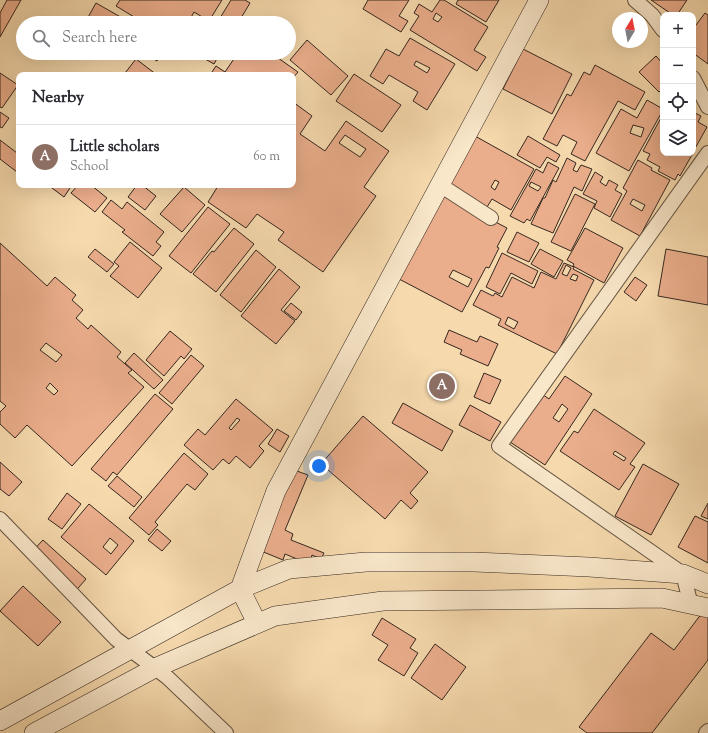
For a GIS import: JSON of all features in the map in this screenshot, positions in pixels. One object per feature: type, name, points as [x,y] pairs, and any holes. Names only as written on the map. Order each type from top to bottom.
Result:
[{"type":"main road","points":[[258,623],[240,589],[276,491],[539,0]]},
{"type":"main road","points":[[0,721],[240,589],[289,570],[366,562],[474,562],[683,574],[708,584]]},
{"type":"main road","points":[[34,733],[155,668],[276,616],[383,601],[662,598],[699,607]]},
{"type":"street","points":[[635,0],[652,15],[660,26]]},
{"type":"street","points":[[696,84],[708,107]]},
{"type":"street","points":[[699,607],[683,574],[500,446],[708,153]]},
{"type":"street","points":[[440,185],[491,218]]},
{"type":"street","points":[[0,519],[116,639],[167,677],[226,733]]},
{"type":"building","points":[[7,0],[21,0],[0,37],[0,13]]},
{"type":"building","points":[[120,0],[222,0],[212,16],[201,16],[194,12],[192,16],[132,16],[116,6]]},
{"type":"building","points":[[231,0],[245,0],[250,3],[242,16],[221,16]]},
{"type":"building","points":[[368,0],[409,0],[399,16],[408,21],[401,32],[363,9]]},
{"type":"building","points":[[440,0],[444,0],[488,27],[474,50],[486,57],[477,71],[410,30],[419,16],[414,13],[419,4],[432,12]],"holes":[[[436,13],[442,17],[438,22],[433,19]]]},
{"type":"building","points":[[458,0],[499,0],[486,22],[456,4]]},
{"type":"building","points":[[651,0],[687,0],[679,12],[669,12]]},
{"type":"building","points":[[96,3],[119,16],[89,16]]},
{"type":"building","points":[[705,13],[708,15],[708,64],[696,55],[696,25]]},
{"type":"building","points":[[410,38],[455,64],[427,110],[413,101],[418,92],[389,75],[383,84],[370,76],[386,49],[399,56]],"holes":[[[416,61],[430,68],[427,73],[414,65]]]},
{"type":"building","points":[[307,40],[348,76],[331,95],[290,60],[296,60],[296,53]]},
{"type":"building","points":[[523,49],[572,74],[552,114],[503,89]]},
{"type":"building","points":[[656,56],[660,61],[660,91],[659,92],[639,72]]},
{"type":"building","points":[[135,60],[137,60],[153,72],[126,72]]},
{"type":"building","points":[[207,60],[216,60],[214,64]]},
{"type":"building","points":[[233,60],[281,60],[298,72],[296,74],[296,72],[225,72]]},
{"type":"building","points":[[595,65],[645,92],[635,110],[618,101],[585,161],[571,154],[577,142],[563,135],[557,146],[543,139],[567,94],[571,96],[584,72],[590,75]]},
{"type":"building","points":[[216,66],[225,72],[212,72]]},
{"type":"building","points":[[0,73],[16,84],[16,88],[2,108],[0,107]]},
{"type":"building","points":[[354,74],[401,105],[382,132],[336,101]]},
{"type":"building","points":[[647,100],[660,107],[660,115],[629,171],[596,153],[621,109],[637,118]],"holes":[[[633,125],[644,128],[641,137],[630,133]]]},
{"type":"building","points":[[296,104],[312,116],[300,134],[325,151],[346,121],[389,151],[364,187],[376,196],[323,272],[278,240],[284,232],[257,214],[246,228],[208,202],[217,188],[296,188]],"holes":[[[345,135],[366,149],[360,157],[339,143]]]},
{"type":"building","points":[[0,112],[9,118],[2,128],[0,127]]},
{"type":"building","points":[[696,114],[701,116],[698,122],[707,127],[696,147]]},
{"type":"building","points":[[660,120],[660,156],[691,156],[680,176],[678,174],[675,180],[658,171],[660,167],[647,160],[650,154],[643,151]]},
{"type":"building","points":[[475,136],[534,169],[511,210],[492,199],[487,207],[447,185]],"holes":[[[495,180],[499,182],[495,190],[491,187]]]},
{"type":"building","points":[[528,136],[560,155],[556,162],[547,157],[540,168],[517,155]]},
{"type":"building","points":[[0,140],[16,152],[16,171],[0,159]]},
{"type":"building","points":[[567,158],[576,163],[573,170],[577,172],[581,165],[592,169],[582,191],[574,187],[553,233],[531,224],[543,198],[545,198],[553,180],[556,182]]},
{"type":"building","points":[[638,160],[652,168],[651,170],[670,180],[640,236],[611,220],[627,191],[623,188]],"holes":[[[633,199],[645,205],[642,211],[630,204]]]},
{"type":"building","points":[[548,162],[559,168],[530,221],[527,219],[524,223],[510,216],[536,169],[543,173]],"holes":[[[531,182],[541,187],[538,191],[529,186]]]},
{"type":"building","points":[[595,172],[603,177],[600,182],[606,186],[609,180],[618,185],[615,190],[622,194],[610,217],[594,208],[597,201],[583,194]]},
{"type":"building","points":[[52,188],[70,188],[64,197]]},
{"type":"building","points":[[75,188],[95,188],[107,198],[95,212],[71,193]]},
{"type":"building","points":[[135,188],[146,188],[156,196],[145,210],[128,197]]},
{"type":"building","points":[[183,188],[185,188],[205,205],[182,232],[160,214]]},
{"type":"building","points":[[446,191],[461,204],[507,228],[497,247],[499,248],[489,268],[486,267],[462,312],[399,279]],"holes":[[[453,270],[472,279],[468,287],[449,277]]]},
{"type":"building","points":[[575,194],[595,204],[571,251],[551,242]]},
{"type":"building","points":[[111,200],[122,209],[127,202],[164,232],[156,242],[161,246],[153,256],[122,232],[125,230],[102,212]]},
{"type":"building","points":[[208,207],[230,224],[191,273],[169,256]]},
{"type":"building","points":[[234,228],[254,244],[216,292],[193,274]]},
{"type":"building","points":[[585,228],[623,248],[604,283],[573,266],[574,264],[567,260]]},
{"type":"building","points":[[517,232],[539,243],[529,262],[507,252]]},
{"type":"building","points":[[130,242],[162,268],[138,298],[110,276],[119,266],[114,262]]},
{"type":"building","points":[[0,243],[47,286],[55,277],[76,295],[72,300],[83,310],[76,318],[88,329],[91,325],[121,352],[117,357],[132,370],[128,373],[144,387],[72,466],[27,425],[15,438],[0,424],[0,412],[6,406],[0,401]],"holes":[[[46,343],[62,355],[56,362],[40,350]],[[50,383],[58,391],[54,395],[46,388]]]},
{"type":"building","points":[[95,249],[114,264],[107,272],[88,257]]},
{"type":"building","points":[[540,249],[563,261],[554,277],[531,264]]},
{"type":"building","points":[[666,249],[708,257],[708,305],[658,296]]},
{"type":"building","points":[[256,250],[276,267],[241,312],[220,295]]},
{"type":"building","points":[[502,253],[538,271],[532,284],[511,273],[500,294],[486,287]]},
{"type":"building","points":[[564,263],[574,267],[573,269],[594,280],[557,354],[498,325],[501,319],[473,305],[481,290],[493,296],[495,293],[502,297],[512,277],[534,288],[541,272],[556,279]],"holes":[[[566,265],[571,268],[567,276],[562,274]],[[573,274],[578,276],[576,281],[570,279]],[[508,317],[518,322],[514,329],[505,324]]]},
{"type":"building","points":[[279,269],[300,287],[281,310],[295,321],[276,344],[241,316]]},
{"type":"building","points":[[635,277],[647,285],[636,301],[624,292]]},
{"type":"building","points":[[291,303],[302,312],[296,320],[284,311]]},
{"type":"building","points":[[449,330],[477,342],[480,336],[498,344],[488,366],[460,354],[462,350],[444,342]]},
{"type":"building","points":[[170,331],[192,349],[184,359],[181,356],[164,376],[146,360]]},
{"type":"building","points":[[134,353],[163,380],[154,389],[125,363]]},
{"type":"building","points":[[191,355],[204,366],[172,404],[159,393]]},
{"type":"building","points":[[484,373],[501,380],[490,404],[474,397]]},
{"type":"building","points":[[565,376],[592,394],[545,465],[510,442],[542,394],[549,399]],"holes":[[[562,404],[568,409],[559,422],[553,418]]]},
{"type":"building","points":[[155,394],[173,409],[117,475],[113,472],[106,481],[91,469]]},
{"type":"building","points":[[236,399],[273,430],[259,446],[264,451],[250,468],[236,456],[229,464],[223,459],[213,470],[184,445],[198,429],[205,435]],"holes":[[[237,418],[240,420],[231,430],[229,428]]]},
{"type":"building","points":[[403,403],[453,431],[442,451],[392,423]]},
{"type":"building","points":[[470,405],[501,422],[490,441],[459,425]]},
{"type":"building","points":[[594,409],[645,443],[630,464],[635,467],[619,490],[560,451],[574,431],[578,433]],"holes":[[[615,451],[626,458],[624,461],[613,454]]]},
{"type":"building","points":[[363,416],[428,472],[410,493],[418,501],[411,509],[401,500],[385,519],[321,464]]},
{"type":"building","points":[[277,429],[289,436],[280,452],[268,444]]},
{"type":"building","points":[[184,453],[208,474],[195,490],[187,484],[155,522],[158,525],[149,535],[129,518]]},
{"type":"building","points":[[0,462],[22,482],[9,496],[0,489]]},
{"type":"building","points":[[643,464],[679,484],[651,535],[615,516]]},
{"type":"building","points":[[294,470],[308,475],[285,530],[293,534],[291,540],[324,553],[321,559],[312,555],[309,564],[285,554],[283,560],[261,551]]},
{"type":"building","points":[[117,476],[142,497],[134,507],[108,486]]},
{"type":"building","points":[[67,493],[81,504],[62,529],[48,519]]},
{"type":"building","points":[[708,503],[708,519],[701,516]]},
{"type":"building","points":[[89,504],[134,541],[106,575],[61,537]],"holes":[[[110,538],[118,545],[111,554],[103,547]]]},
{"type":"building","points":[[695,516],[708,522],[708,563],[678,547]]},
{"type":"building","points":[[157,529],[171,541],[162,551],[148,540]]},
{"type":"building","points":[[43,540],[86,579],[73,594],[27,557]]},
{"type":"building","points":[[23,586],[61,622],[38,646],[0,611]]},
{"type":"building","points":[[708,605],[708,660],[652,733],[587,733],[579,727],[651,633],[674,650]]},
{"type":"building","points":[[382,618],[416,639],[410,648],[418,653],[404,676],[378,660],[388,645],[372,635]]},
{"type":"building","points":[[435,644],[466,667],[442,700],[411,678]]},
{"type":"place","name":"Little scholars","points":[[442,386]]}]
